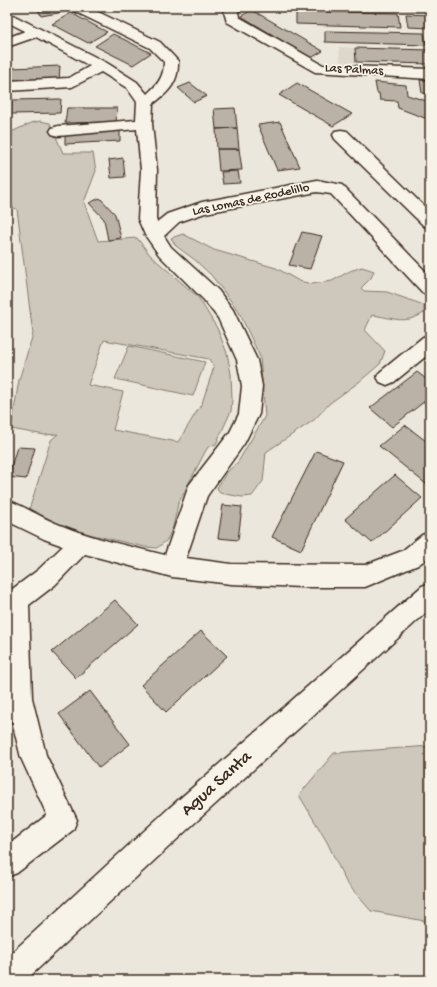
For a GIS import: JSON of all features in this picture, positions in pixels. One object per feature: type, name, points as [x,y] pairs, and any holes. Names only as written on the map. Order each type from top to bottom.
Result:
[{"type":"street","points":[[77,7],[155,45],[171,61],[172,73],[155,95],[145,102]]},
{"type":"street","name":"Las Palmas","points":[[235,7],[231,12],[232,19],[320,69],[430,74]]},
{"type":"street","points":[[7,16],[102,66],[132,85],[145,102],[144,124],[149,170],[147,199],[148,219],[154,235],[165,251],[211,295],[226,315],[247,360],[252,386],[249,414],[237,438],[197,492],[172,567]]},
{"type":"street","points":[[7,43],[36,32]]},
{"type":"street","points":[[7,86],[72,82],[102,66]]},
{"type":"street","points":[[58,131],[144,124]]},
{"type":"street","points":[[341,135],[430,222]]},
{"type":"street","name":"Las Lomas de Rodelillo","points":[[154,235],[173,218],[202,208],[294,189],[317,186],[336,189],[423,270],[430,288]]},
{"type":"street","name":"Las Lomas de Rodelillo","points":[[147,199],[173,218]]},
{"type":"street","points":[[387,377],[430,342]]},
{"type":"street","points":[[7,510],[52,532],[81,543],[172,567],[231,574],[365,576],[410,558],[430,542]]},
{"type":"street","points":[[7,863],[63,820],[34,758],[19,698],[20,641],[12,603],[45,579],[81,543]]},
{"type":"street","name":"Agua Santa","points":[[7,977],[178,819],[430,594]]},
{"type":"shaded area","points":[[339,47],[355,48],[356,62],[340,62]]},
{"type":"shaded area","points":[[40,121],[50,123],[63,153],[93,153],[96,171],[84,202],[98,241],[137,238],[151,256],[198,297],[217,328],[227,353],[231,374],[231,411],[216,444],[208,447],[178,504],[173,527],[167,540],[157,548],[145,547],[80,532],[45,519],[29,510],[51,440],[58,434],[45,435],[11,429],[19,380],[33,334],[17,209],[7,206],[7,134],[31,123]],"holes":[[[104,340],[209,359],[214,367],[202,403],[178,442],[113,430],[123,392],[88,385]]]},
{"type":"shaded area","points":[[183,234],[214,250],[276,268],[299,281],[312,284],[332,281],[350,271],[362,267],[374,271],[371,278],[361,288],[364,291],[387,292],[424,305],[424,313],[410,319],[399,320],[372,315],[365,330],[385,351],[380,364],[359,382],[330,403],[314,420],[266,452],[263,481],[252,496],[242,497],[220,493],[217,488],[227,472],[238,462],[265,416],[260,357],[239,312],[225,293],[211,275],[195,260],[176,246],[171,238]]},
{"type":"shaded area","points":[[129,346],[205,362],[193,396],[115,379]]},
{"type":"shaded area","points":[[430,746],[430,922],[371,911],[346,882],[327,842],[299,795],[334,753]]},
{"type":"building","points":[[37,7],[62,7],[64,12],[41,16]]},
{"type":"building","points":[[430,7],[430,10],[375,8]]},
{"type":"building","points":[[252,10],[323,51],[311,58],[241,16]]},
{"type":"building","points":[[296,11],[398,13],[400,27],[296,24]]},
{"type":"building","points":[[71,13],[107,32],[88,43],[52,24]]},
{"type":"building","points":[[406,14],[430,15],[430,28],[408,27]]},
{"type":"building","points":[[325,31],[424,33],[426,45],[325,42]]},
{"type":"building","points":[[113,34],[151,53],[133,65],[95,46]]},
{"type":"building","points":[[355,48],[430,50],[430,64],[356,62]]},
{"type":"building","points":[[60,66],[59,80],[11,81],[12,68]]},
{"type":"building","points":[[420,80],[430,80],[430,94],[422,93]]},
{"type":"building","points":[[375,82],[406,85],[407,95],[430,102],[430,120],[398,108],[397,101],[380,100]]},
{"type":"building","points":[[190,83],[207,96],[194,102],[178,88]]},
{"type":"building","points":[[297,83],[352,114],[333,126],[279,95]]},
{"type":"building","points":[[61,99],[60,113],[10,114],[12,100]]},
{"type":"building","points":[[67,108],[117,108],[116,122],[65,123]]},
{"type":"building","points":[[235,108],[237,128],[216,129],[214,109]]},
{"type":"building","points":[[280,122],[300,167],[277,170],[258,125]]},
{"type":"building","points":[[237,128],[239,149],[217,149],[216,129]]},
{"type":"building","points":[[120,131],[120,141],[65,144],[65,134]]},
{"type":"building","points":[[217,149],[239,149],[242,170],[219,171]]},
{"type":"building","points":[[123,158],[125,177],[111,178],[109,160]]},
{"type":"building","points":[[238,171],[240,183],[223,184],[221,172]]},
{"type":"building","points":[[100,198],[115,214],[121,238],[108,240],[104,219],[89,203]]},
{"type":"building","points":[[302,232],[322,236],[310,269],[289,265]]},
{"type":"building","points":[[417,372],[430,382],[430,397],[392,427],[370,408]]},
{"type":"building","points":[[405,425],[430,444],[430,480],[426,484],[379,446]]},
{"type":"building","points":[[17,447],[35,448],[26,479],[8,477]]},
{"type":"building","points":[[316,451],[343,461],[301,550],[272,537]]},
{"type":"building","points":[[395,475],[422,498],[372,543],[345,519]]},
{"type":"building","points":[[223,505],[242,507],[238,540],[218,538]]},
{"type":"building","points":[[115,600],[138,624],[76,678],[52,652]]},
{"type":"building","points":[[201,631],[227,656],[166,712],[141,685]]},
{"type":"building","points":[[90,691],[130,744],[99,768],[59,714]]}]
